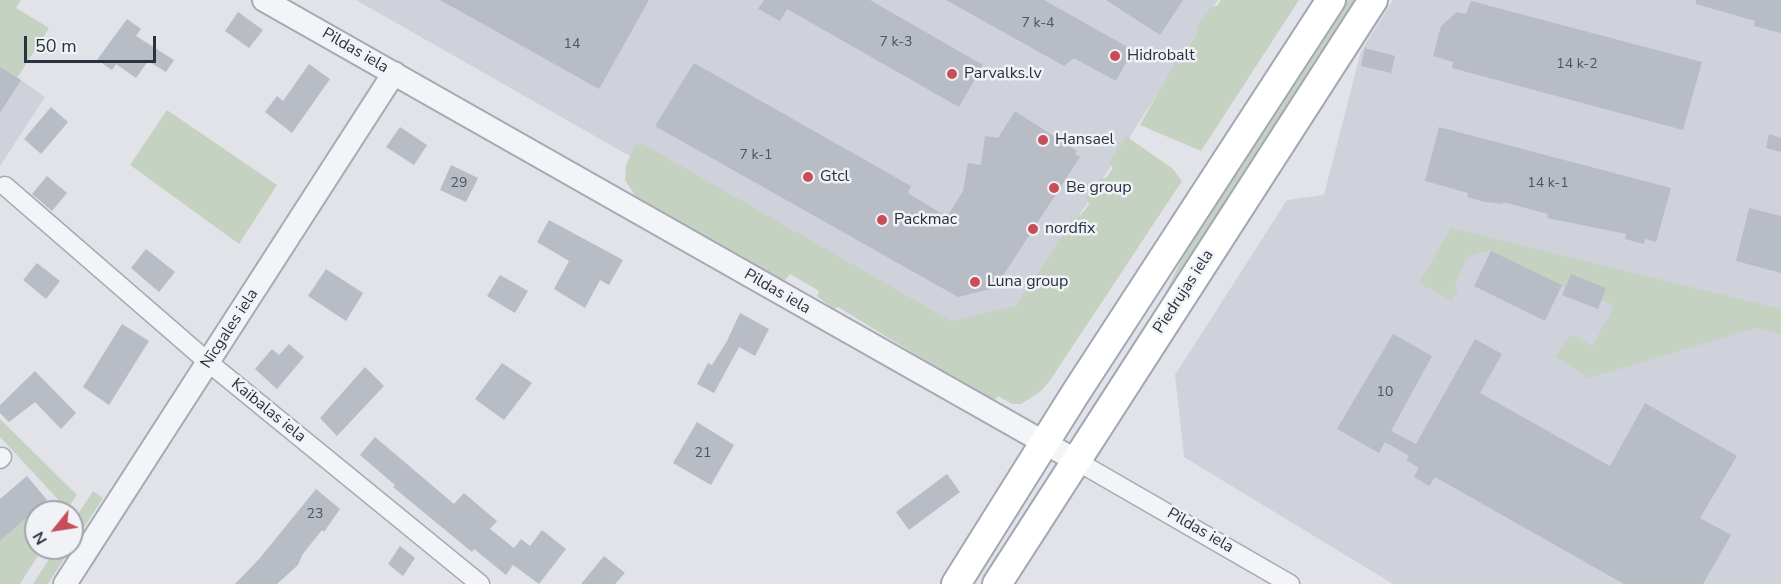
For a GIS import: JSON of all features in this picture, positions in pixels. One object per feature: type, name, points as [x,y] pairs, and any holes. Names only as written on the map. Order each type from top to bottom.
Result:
[{"type":"main road","points":[[956,584],[1331,0]]},
{"type":"main road","name":"Piedrujas iela","points":[[997,584],[1373,0]]},
{"type":"street","name":"Pildas iela","points":[[264,0],[1290,584]]},
{"type":"street","name":"Nīcgales iela","points":[[65,584],[394,73]]},
{"type":"street","name":"Kaibalas iela","points":[[5,186],[208,362],[480,584]]},
{"type":"shaded area","points":[[356,0],[1218,0],[1018,310],[942,334]]},
{"type":"shaded area","points":[[1393,0],[1781,0],[1781,584],[1393,584],[1184,457],[1175,375],[1287,200],[1324,195],[1361,51]]},
{"type":"shaded area","points":[[0,65],[45,97],[0,166]]},
{"type":"green space","points":[[0,0],[21,0],[16,8],[49,28],[17,78],[0,67]]},
{"type":"green space","points":[[1221,0],[1299,0],[1201,151],[1140,125],[1181,52],[1186,50],[1196,35],[1197,28],[1211,7],[1217,6]]},
{"type":"green space","points":[[1345,0],[1361,0],[1101,404],[1098,400],[1159,306],[1193,236]]},
{"type":"green space","points":[[167,110],[277,185],[239,244],[130,165]]},
{"type":"green space","points":[[1126,136],[1173,169],[1182,181],[1049,382],[1041,391],[1021,404],[1012,404],[998,396],[993,402],[838,307],[834,309],[817,296],[819,291],[790,274],[785,280],[774,277],[637,199],[625,180],[626,166],[635,145],[643,144],[951,321],[1016,306],[1073,218],[1081,215],[1089,204],[1086,197],[1099,179],[1106,178],[1113,168],[1109,161]]},
{"type":"green space","points":[[1451,228],[1781,309],[1781,335],[1756,328],[1589,378],[1555,357],[1572,334],[1592,346],[1614,306],[1601,299],[1606,288],[1571,274],[1565,287],[1490,251],[1477,253],[1466,259],[1455,286],[1458,291],[1452,301],[1419,283]]},
{"type":"green space","points":[[0,419],[77,495],[73,500],[59,500],[0,437]]},
{"type":"green space","points":[[93,491],[103,498],[84,527],[84,505]]},
{"type":"green space","points":[[24,520],[24,560],[35,560],[20,584],[0,584],[0,541]]},
{"type":"green space","points":[[48,560],[63,560],[48,584],[33,584]]},
{"type":"building","points":[[440,0],[649,0],[599,89]]},
{"type":"building","points":[[764,0],[870,0],[983,65],[959,107],[787,9],[780,21],[758,9]]},
{"type":"building","points":[[946,0],[1044,0],[1133,50],[1116,81],[1074,58],[1064,66]]},
{"type":"building","points":[[1106,0],[1183,0],[1160,35]]},
{"type":"building","points":[[1696,0],[1781,0],[1781,33],[1754,26],[1755,21],[1696,4]]},
{"type":"building","points":[[1471,1],[1702,62],[1683,130],[1452,68],[1453,62],[1433,56],[1441,26],[1457,12],[1466,14]]},
{"type":"building","points":[[238,12],[263,30],[249,48],[225,31]]},
{"type":"building","points":[[127,19],[141,29],[136,36],[174,60],[166,72],[148,61],[136,78],[116,64],[112,70],[97,60]]},
{"type":"building","points":[[1365,48],[1395,56],[1391,73],[1361,66]]},
{"type":"building","points":[[694,63],[911,186],[908,193],[947,217],[963,191],[968,163],[981,165],[985,136],[998,138],[1015,111],[1077,151],[1075,154],[1080,157],[995,288],[958,297],[655,126]]},
{"type":"building","points":[[309,64],[330,79],[292,133],[265,112],[277,96],[283,101]]},
{"type":"building","points":[[0,67],[21,80],[0,113]]},
{"type":"building","points":[[51,107],[68,122],[41,154],[24,139]]},
{"type":"building","points":[[400,127],[427,145],[414,165],[386,147]]},
{"type":"building","points":[[1439,127],[1671,188],[1656,242],[1645,239],[1644,244],[1625,239],[1626,234],[1547,218],[1548,214],[1503,202],[1503,204],[1485,202],[1467,197],[1468,193],[1425,181]]},
{"type":"building","points":[[1769,134],[1781,138],[1781,152],[1766,148]]},
{"type":"building","points":[[451,165],[478,178],[466,202],[440,190]]},
{"type":"building","points":[[47,176],[67,193],[52,211],[32,194]]},
{"type":"building","points":[[1749,208],[1781,216],[1781,273],[1736,261]]},
{"type":"building","points":[[549,220],[623,260],[609,285],[600,280],[585,308],[554,289],[569,261],[537,242]]},
{"type":"building","points":[[146,249],[175,272],[159,292],[131,268]]},
{"type":"building","points":[[1491,251],[1562,285],[1545,321],[1474,286]]},
{"type":"building","points":[[37,263],[60,281],[46,299],[23,280]]},
{"type":"building","points":[[326,269],[363,293],[346,321],[308,296]]},
{"type":"building","points":[[1571,274],[1606,288],[1598,309],[1562,295]]},
{"type":"building","points":[[500,275],[528,291],[515,313],[487,296]]},
{"type":"building","points":[[740,313],[769,329],[755,356],[739,347],[714,393],[697,384],[708,363],[712,365],[727,341]]},
{"type":"building","points":[[122,324],[149,341],[109,405],[83,387]]},
{"type":"building","points":[[1393,334],[1432,356],[1391,431],[1416,444],[1475,339],[1502,354],[1480,393],[1610,466],[1645,403],[1737,456],[1700,518],[1731,535],[1703,584],[1624,584],[1435,477],[1429,486],[1414,477],[1419,468],[1406,460],[1409,456],[1385,442],[1379,453],[1337,429]]},
{"type":"building","points":[[289,344],[304,357],[277,389],[255,369],[272,349],[279,355]]},
{"type":"building","points":[[502,363],[532,383],[504,420],[475,399]]},
{"type":"building","points":[[365,367],[384,386],[337,436],[320,418]]},
{"type":"building","points":[[35,371],[76,413],[61,429],[35,402],[9,422],[0,413],[0,405]]},
{"type":"building","points":[[697,422],[734,445],[711,485],[673,463]]},
{"type":"building","points":[[375,437],[454,504],[464,493],[497,521],[490,529],[514,548],[521,539],[530,546],[542,530],[566,549],[539,584],[513,565],[506,575],[474,549],[472,552],[393,487],[395,485],[360,455]]},
{"type":"building","points":[[947,474],[960,492],[909,530],[896,512]]},
{"type":"building","points":[[27,476],[47,500],[24,500],[24,520],[0,541],[0,499]]},
{"type":"building","points":[[316,489],[340,509],[324,532],[322,530],[302,555],[298,565],[277,584],[235,584],[260,558]]},
{"type":"building","points":[[400,546],[415,558],[403,576],[388,564]]},
{"type":"building","points":[[604,556],[625,573],[615,584],[581,584]]},
{"type":"place","name":"Hidrobalt","points":[[1115,56]]},
{"type":"place","name":"Parvalks.lv","points":[[952,74]]},
{"type":"place","name":"Hansael","points":[[1043,140]]},
{"type":"place","name":"Gtcl","points":[[808,177]]},
{"type":"place","name":"Be group","points":[[1054,188]]},
{"type":"place","name":"Packmac","points":[[882,220]]},
{"type":"place","name":"nordfix","points":[[1033,229]]},
{"type":"place","name":"Luna group","points":[[975,282]]}]
